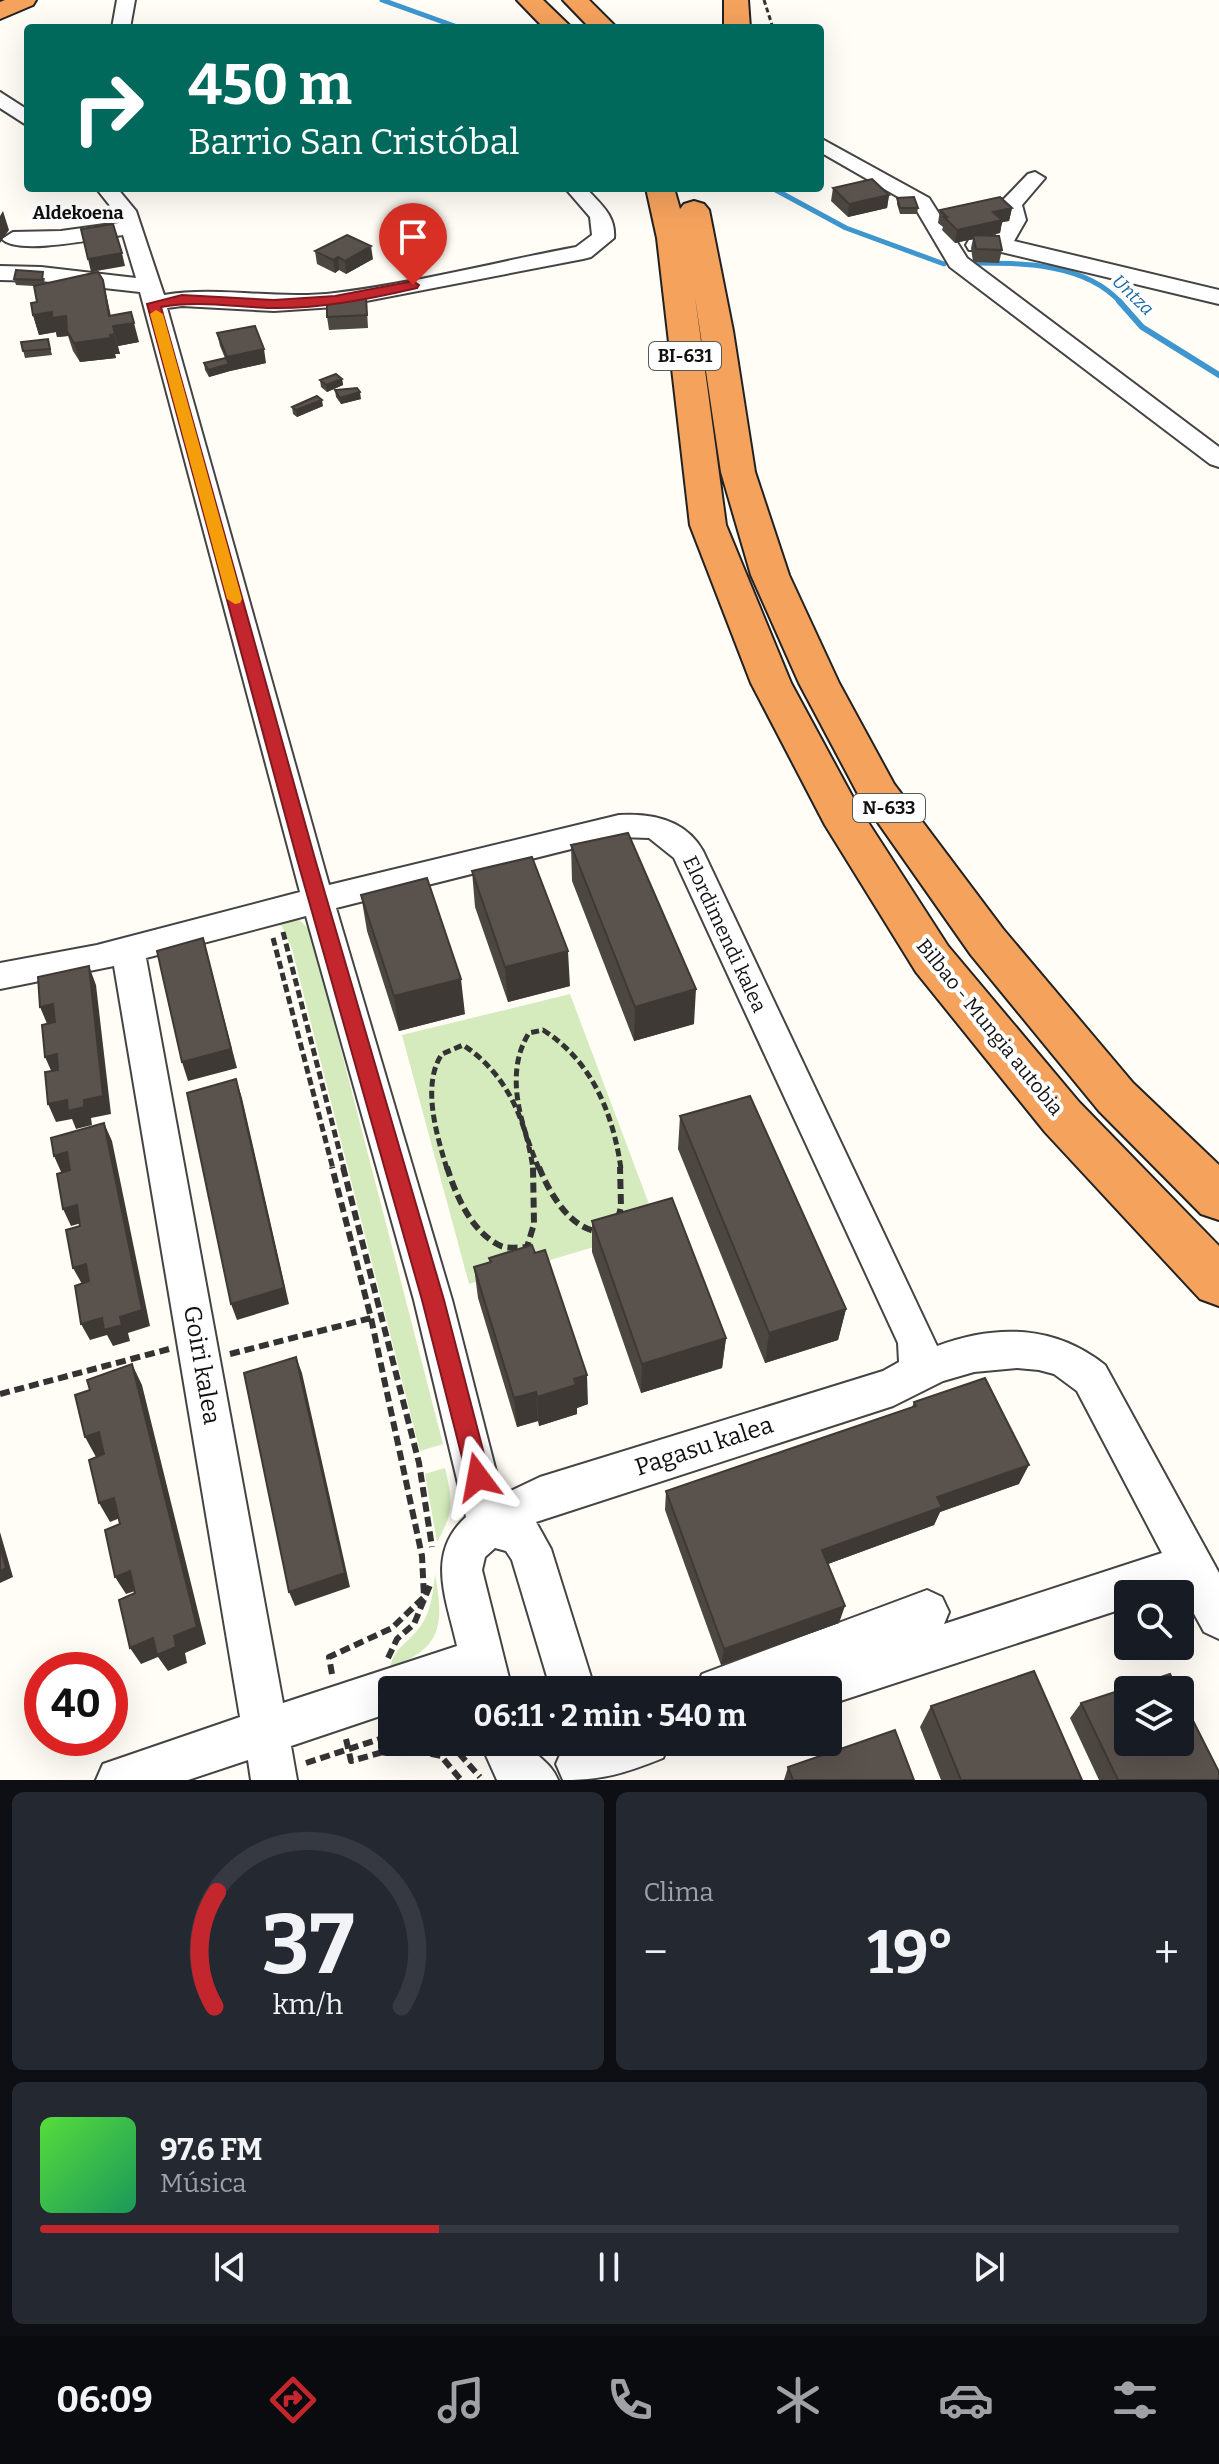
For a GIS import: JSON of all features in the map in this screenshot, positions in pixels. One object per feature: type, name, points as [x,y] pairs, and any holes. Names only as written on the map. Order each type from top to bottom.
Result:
[{"type":"highway","points":[[0,12],[24,0]]},
{"type":"highway","points":[[529,0],[555,24]]},
{"type":"highway","points":[[550,0],[574,24]]},
{"type":"highway","points":[[575,0],[600,24]]},
{"type":"highway","points":[[736,0],[737,24]]},
{"type":"highway","name":"N-633","points":[[642,192],[654,257],[672,428],[708,525]]},
{"type":"highway","name":"Bilbao - Mungia autobia","points":[[661,192],[672,238],[708,525],[771,683],[840,814],[932,959],[1062,1117],[1219,1282]]},
{"type":"highway","name":"BI-631","points":[[690,192],[717,331]]},
{"type":"highway","points":[[717,331],[720,204]]},
{"type":"highway","name":"N-633","points":[[717,331],[738,472],[770,575],[819,683],[879,794],[987,942],[1116,1097],[1219,1198]]},
{"type":"street","points":[[122,24],[126,0]]},
{"type":"street","points":[[0,98],[24,117]]},
{"type":"street","points":[[824,146],[922,202],[958,262],[1219,459]]},
{"type":"street","points":[[931,220],[1011,204],[1035,178]]},
{"type":"street","points":[[115,192],[133,227],[318,900],[433,1300],[472,1446],[489,1525]]},
{"type":"street","points":[[0,273],[41,274],[182,299],[274,304],[335,300],[583,252],[603,238],[606,228],[598,211],[579,192]]},
{"type":"street","points":[[950,248],[1003,242],[1015,220],[1011,204]]},
{"type":"street","points":[[13,239],[61,238],[133,227]]},
{"type":"street","points":[[993,243],[1219,297]]},
{"type":"street","name":"Elordimendi kalea","points":[[0,976],[28,973],[128,950],[619,826],[660,828],[672,835],[687,851],[917,1342],[920,1369]]},
{"type":"street","name":"Goiri kalea","points":[[128,950],[271,1762]]},
{"type":"street","name":"Pagasu kalea","points":[[489,1525],[540,1498],[893,1387],[920,1369],[997,1350],[1040,1352],[1063,1358],[1091,1378],[1219,1617]]},
{"type":"street","points":[[119,1780],[271,1762],[344,1728],[486,1675],[461,1570],[467,1545],[489,1525]]},
{"type":"street","points":[[489,1525],[519,1534],[530,1549],[569,1676]]},
{"type":"street","points":[[842,1679],[1192,1565]]},
{"type":"street","points":[[756,1676],[927,1612]]},
{"type":"street","points":[[508,1756],[525,1777],[535,1780]]},
{"type":"street","points":[[577,1762],[598,1756]]},
{"type":"path","points":[[764,0],[772,24]]},
{"type":"path","points":[[274,925],[286,937],[419,1463],[433,1558]]},
{"type":"path","points":[[269,932],[274,940],[371,1318],[422,1556],[424,1597],[404,1621],[385,1634],[329,1657],[351,1761],[401,1747],[441,1756],[461,1780]]},
{"type":"path","points":[[523,1129],[509,1091],[492,1067],[475,1050],[463,1045],[448,1048],[438,1061],[433,1091],[438,1144],[455,1189],[476,1227],[498,1246],[516,1252],[527,1247],[534,1233],[535,1166],[523,1129],[515,1076],[520,1046],[529,1033],[543,1030],[556,1035],[574,1053],[591,1076],[607,1113],[620,1150],[622,1216],[615,1230],[604,1234],[586,1229],[563,1210],[541,1172],[523,1129]]},
{"type":"path","points":[[0,1394],[371,1318]]},
{"type":"path","points":[[387,1668],[388,1654],[397,1639],[414,1624],[424,1605],[432,1570]]},
{"type":"path","points":[[271,1762],[344,1728],[378,1733]]},
{"type":"path","points":[[464,1756],[481,1780]]},
{"type":"green space","points":[[296,917],[310,930],[443,1444],[420,1451],[292,949],[282,926],[269,922]]},
{"type":"green space","points":[[570,994],[658,1228],[469,1284],[402,1035]]},
{"type":"green space","points":[[445,1468],[450,1506],[447,1523],[437,1542],[425,1474]]},
{"type":"green space","points":[[435,1574],[439,1607],[436,1632],[421,1652],[390,1667],[397,1652],[424,1620],[432,1598]]},
{"type":"building","points":[[872,179],[889,195],[849,204],[833,188]]},
{"type":"building","points":[[914,197],[918,208],[900,208],[897,198]]},
{"type":"building","points":[[1000,197],[1012,208],[993,212],[1002,220],[957,230],[940,210]]},
{"type":"building","points":[[113,224],[122,253],[88,259],[81,229]]},
{"type":"building","points":[[347,235],[371,246],[345,261],[338,257],[333,260],[315,251]]},
{"type":"building","points":[[973,235],[999,236],[1002,250],[976,249]]},
{"type":"building","points":[[16,270],[43,272],[42,280],[14,279]]},
{"type":"building","points":[[98,272],[103,280],[109,316],[131,312],[134,323],[113,326],[115,334],[110,335],[111,338],[74,343],[67,331],[66,316],[52,318],[52,312],[33,315],[31,303],[37,302],[34,286]]},
{"type":"building","points":[[366,297],[367,315],[327,317],[327,300]]},
{"type":"building","points":[[255,326],[264,349],[227,357],[217,333]]},
{"type":"building","points":[[48,339],[50,349],[23,351],[21,342]]},
{"type":"building","points":[[226,358],[229,364],[208,370],[204,363]]},
{"type":"building","points":[[336,374],[342,379],[326,385],[320,380]]},
{"type":"building","points":[[357,388],[360,392],[340,398],[335,390]]},
{"type":"building","points":[[317,396],[322,400],[296,410],[292,407]]},
{"type":"building","points":[[628,833],[696,989],[635,1007],[571,845]]},
{"type":"building","points":[[532,857],[568,951],[505,967],[472,871]]},
{"type":"building","points":[[427,878],[461,979],[394,996],[361,895]]},
{"type":"building","points":[[203,938],[231,1049],[182,1062],[157,951]]},
{"type":"building","points":[[89,966],[103,1096],[84,1100],[84,1107],[68,1111],[67,1100],[48,1104],[45,1072],[58,1070],[57,1054],[45,1057],[42,1025],[55,1022],[53,1004],[40,1007],[38,977]]},
{"type":"building","points":[[236,1079],[284,1288],[231,1304],[187,1093]]},
{"type":"building","points":[[750,1096],[846,1309],[769,1333],[680,1116]]},
{"type":"building","points":[[104,1123],[142,1310],[120,1317],[122,1325],[104,1330],[102,1318],[81,1324],[75,1286],[89,1281],[86,1264],[73,1268],[66,1230],[80,1226],[77,1205],[63,1209],[57,1174],[70,1170],[67,1152],[54,1156],[51,1138]]},
{"type":"building","points":[[672,1198],[726,1338],[642,1364],[592,1221]]},
{"type":"building","points":[[532,1245],[535,1253],[545,1250],[587,1375],[574,1379],[576,1385],[537,1397],[536,1392],[514,1398],[474,1267],[491,1262],[489,1258]]},
{"type":"building","points":[[296,1357],[345,1573],[289,1592],[244,1373]]},
{"type":"building","points":[[132,1364],[197,1627],[174,1636],[176,1647],[157,1655],[153,1638],[130,1648],[119,1600],[135,1593],[130,1571],[115,1577],[105,1530],[120,1524],[114,1498],[99,1503],[89,1460],[104,1454],[99,1432],[85,1437],[75,1395],[90,1390],[87,1380]]},
{"type":"building","points":[[985,1378],[1029,1465],[937,1497],[942,1507],[822,1550],[845,1606],[724,1649],[666,1491],[916,1406],[914,1402]]},
{"type":"building","points":[[0,1546],[6,1568],[0,1571]]},
{"type":"building","points":[[1034,1671],[1082,1780],[961,1780],[931,1706]]},
{"type":"building","points":[[1114,1692],[1114,1756],[1194,1756],[1194,1723],[1219,1772],[1219,1780],[1118,1780],[1081,1703]]},
{"type":"building","points":[[895,1730],[914,1780],[793,1780],[788,1767],[820,1756],[842,1756],[842,1748]]},
{"type":"waterway","name":"Untza","points":[[382,0],[449,24]]},
{"type":"waterway","name":"Untza","points":[[779,192],[846,228],[944,264]]},
{"type":"waterway","name":"Untza","points":[[968,263],[1008,263],[1070,272],[1089,279],[1120,302]]},
{"type":"waterway","name":"Untza","points":[[1120,302],[1142,327],[1219,375]]},
{"type":"slow traffic","points":[[156,314],[235,599]]},
{"type":"district","name":"Aldekoena","points":[[78,213]]},
{"type":"route","points":[[413,285],[335,300],[274,304],[182,299],[153,304],[306,859],[433,1300],[478,1477]]}]
